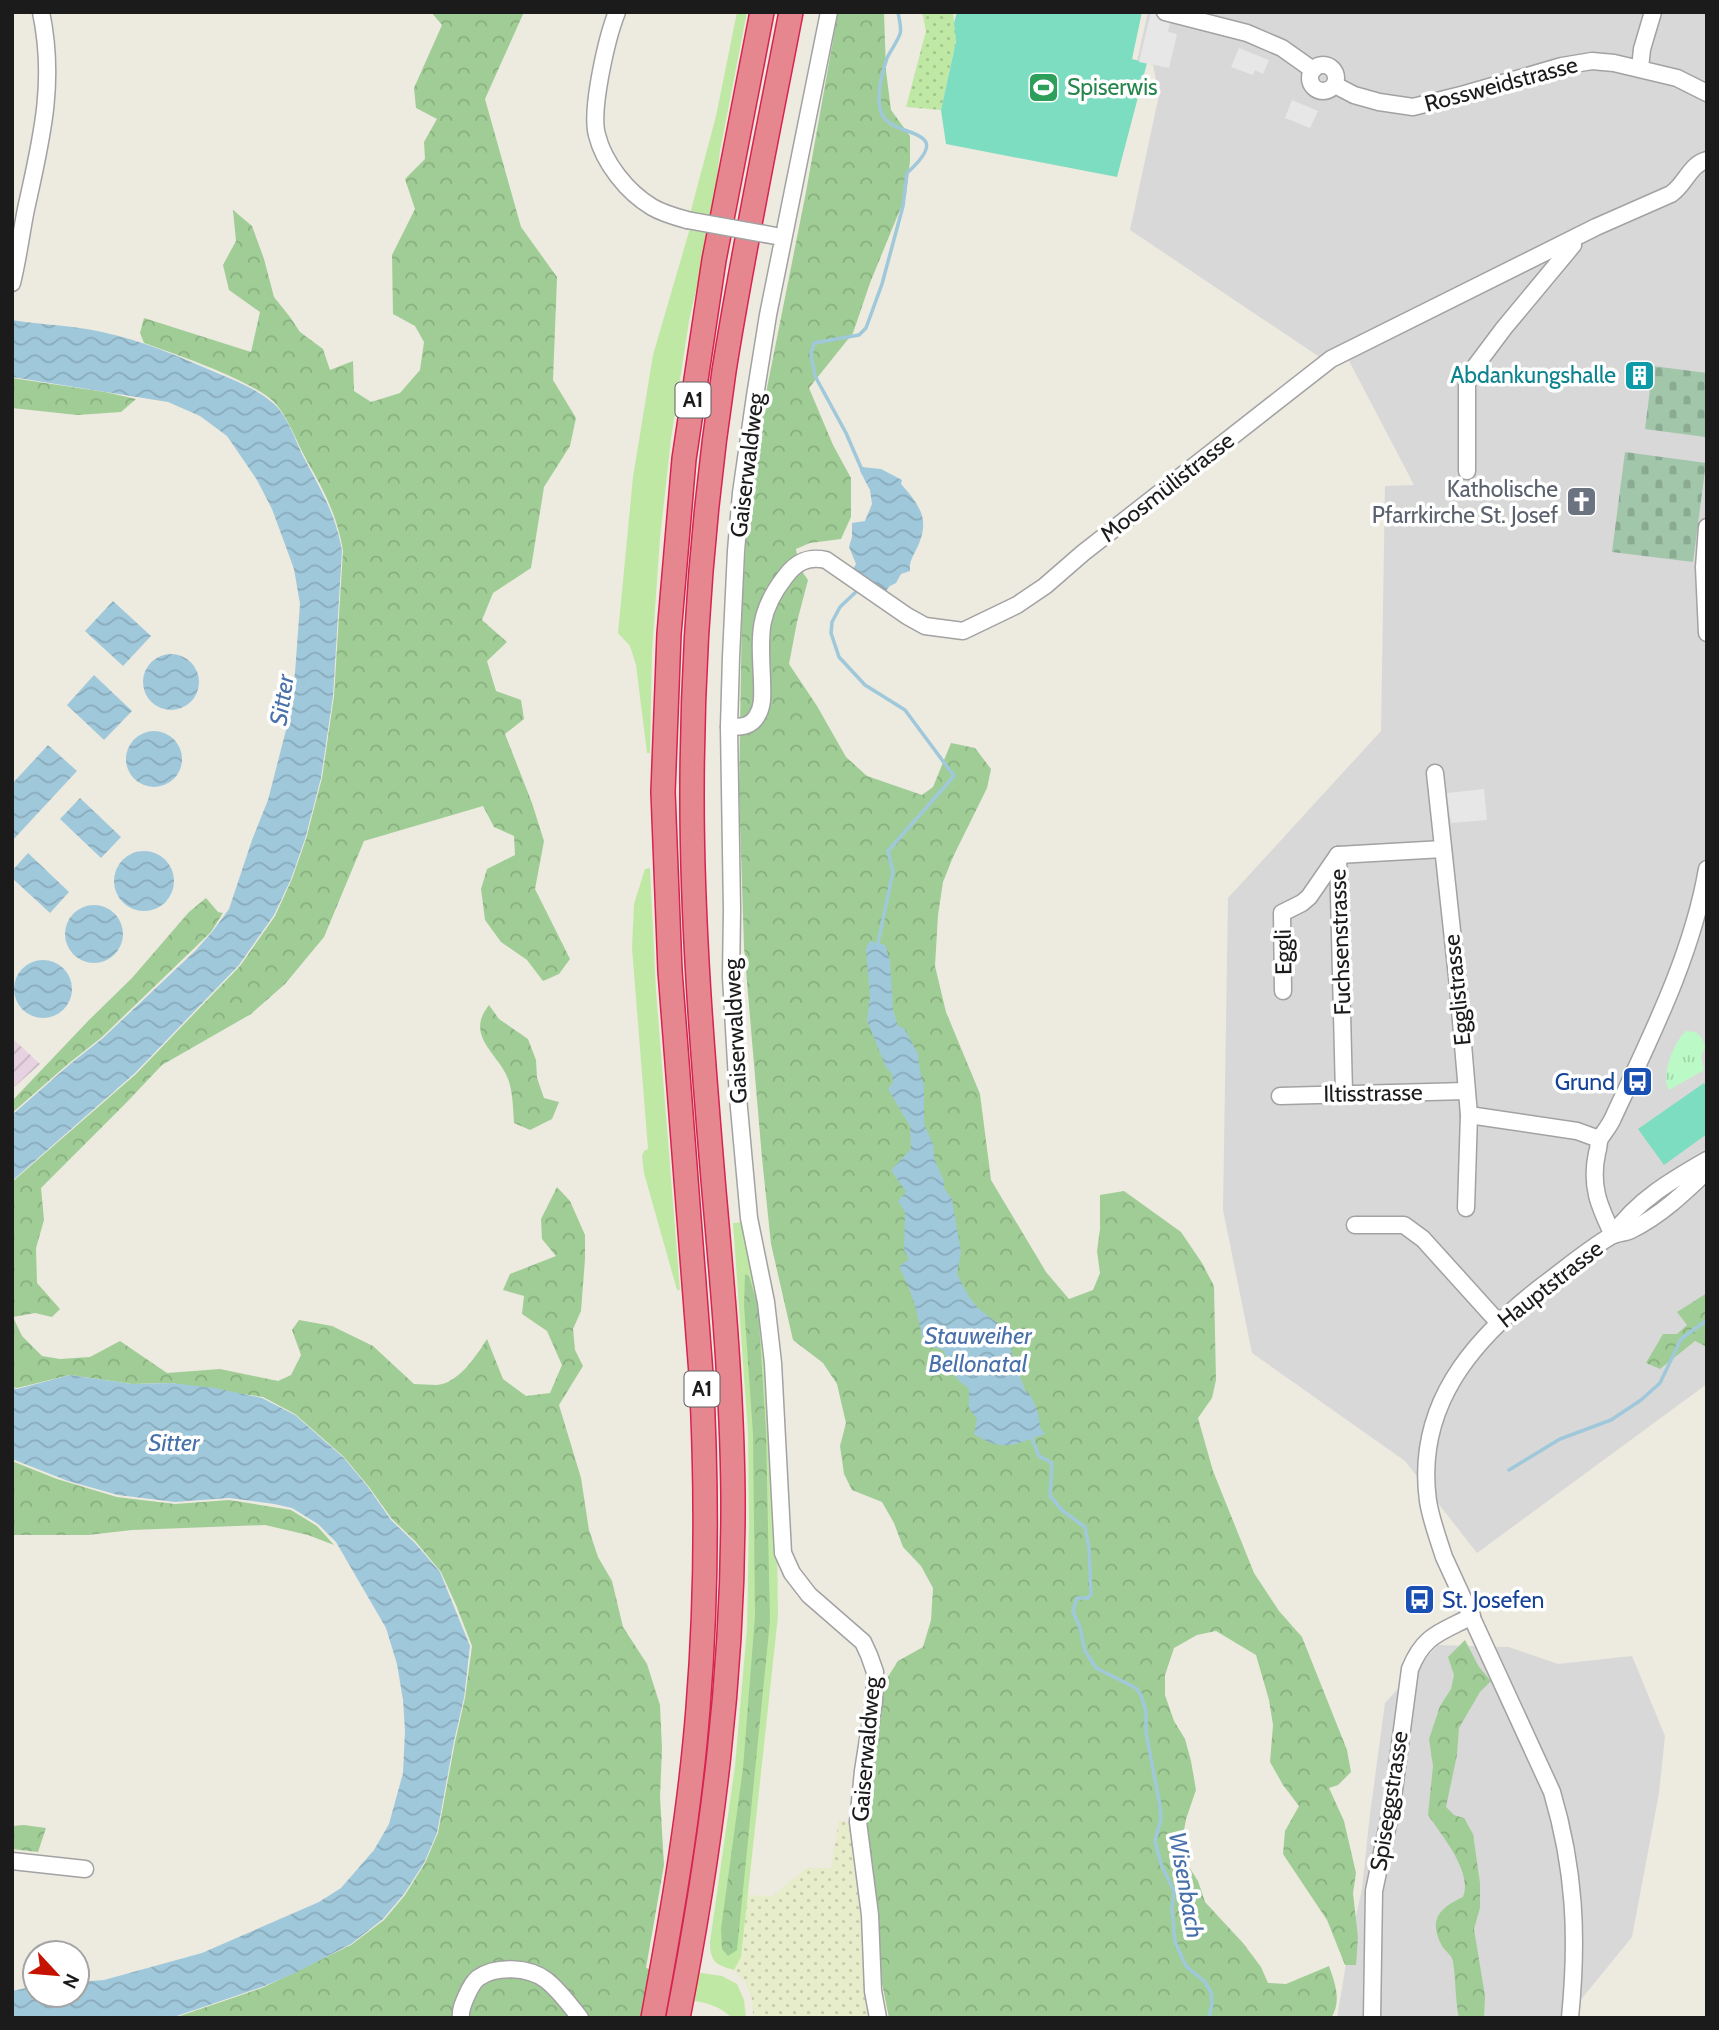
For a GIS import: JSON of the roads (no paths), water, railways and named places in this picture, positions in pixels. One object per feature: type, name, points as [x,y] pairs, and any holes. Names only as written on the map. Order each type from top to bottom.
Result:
[{"type":"highway","name":"A1","points":[[653,2018],[678,1872],[696,1732],[706,1530],[700,1348],[670,971],[663,792],[668,634],[686,446],[715,260],[762,12]]},
{"type":"highway","name":"A1","points":[[678,2018],[702,1884],[719,1765],[730,1622],[733,1518],[727,1350],[701,1026],[695,910],[692,791],[696,646],[707,508],[724,375],[790,12]]},
{"type":"street","points":[[13,279],[47,108],[48,68],[41,12]]},
{"type":"street","points":[[617,12],[604,56],[595,117],[596,133],[605,156],[634,195],[653,208],[688,220],[780,237]]},
{"type":"street","name":"Gaiserwaldweg","points":[[830,12],[780,237],[741,493],[729,727],[732,911],[730,977],[749,1218],[766,1302],[773,1363],[783,1553],[792,1573],[809,1595],[863,1642],[875,1672],[874,1701],[858,1822],[870,1915],[873,1991],[878,2018]]},
{"type":"street","name":"Rossweidstrasse","points":[[1165,12],[1247,33],[1282,48],[1313,70],[1321,65],[1330,66],[1337,77],[1335,85],[1354,96],[1379,102],[1413,107],[1592,61],[1640,68],[1677,78],[1707,93]]},
{"type":"street","points":[[1640,68],[1642,49],[1653,12]]},
{"type":"street","name":"Moosmülistrasse","points":[[729,727],[746,727],[756,719],[762,705],[760,634],[766,608],[774,591],[790,570],[803,561],[813,557],[826,560],[925,626],[963,631],[1017,605],[1045,586],[1103,537],[1331,359],[1571,240],[1671,194],[1679,189],[1694,167],[1707,160]]},
{"type":"street","points":[[1467,471],[1466,384],[1471,372],[1573,245],[1571,240]]},
{"type":"street","points":[[1707,527],[1704,567],[1707,633]]},
{"type":"street","name":"Egglistrasse","points":[[1435,773],[1469,1115],[1465,1208]]},
{"type":"street","name":"Fuchsenstrasse","points":[[1344,1093],[1338,855],[1443,849]]},
{"type":"street","name":"Eggli","points":[[1283,991],[1282,913],[1309,897],[1338,855]]},
{"type":"street","name":"Hauptstrasse","points":[[1570,2018],[1574,1973],[1574,1903],[1563,1830],[1552,1792],[1444,1557],[1432,1523],[1427,1493],[1428,1447],[1437,1412],[1455,1373],[1465,1359],[1498,1322],[1613,1235],[1595,1192],[1594,1178],[1600,1139],[1607,1131],[1658,1021],[1689,939],[1707,869]]},
{"type":"street","name":"Iltisstrasse","points":[[1280,1096],[1466,1091]]},
{"type":"street","points":[[1469,1115],[1577,1132],[1600,1139]]},
{"type":"street","points":[[1613,1235],[1625,1218],[1651,1195],[1707,1160]]},
{"type":"street","points":[[1613,1235],[1629,1231],[1659,1212],[1707,1171]]},
{"type":"street","points":[[1355,1225],[1398,1224],[1412,1230],[1498,1322]]},
{"type":"street","name":"Spiseggstrasse","points":[[1372,2018],[1374,1891],[1392,1805],[1410,1669],[1417,1653],[1429,1638],[1472,1616]]},
{"type":"street","points":[[12,1861],[85,1869]]},
{"type":"street","points":[[461,2018],[460,2012],[473,1983],[489,1973],[507,1969],[533,1973],[546,1980],[580,2018]]},
{"type":"water","name":"Sitter","points":[[12,320],[117,335],[175,355],[232,379],[267,398],[287,421],[322,492],[332,514],[342,551],[333,696],[321,778],[305,839],[291,879],[274,915],[239,965],[135,1073],[12,1181],[12,1115],[103,1038],[196,950],[229,909],[268,800],[286,730],[295,673],[300,604],[294,569],[272,509],[257,480],[227,436],[200,416],[168,402],[12,377]]},
{"type":"water","points":[[861,467],[881,469],[902,480],[901,484],[922,514],[923,530],[911,560],[910,571],[901,574],[896,583],[885,592],[853,569],[856,564],[849,547],[852,523],[865,521],[872,504]]},
{"type":"water","points":[[113,601],[151,636],[123,666],[85,631]]},
{"type":"water","points":[[171,654],[182,656],[191,662],[197,671],[197,693],[191,702],[182,708],[171,710],[160,708],[151,702],[145,693],[143,682],[145,671],[151,662],[160,656]]},
{"type":"water","points":[[94,675],[132,711],[104,740],[67,705]]},
{"type":"water","points":[[154,731],[165,733],[174,739],[180,748],[180,770],[174,779],[165,785],[154,787],[143,785],[134,779],[128,770],[126,759],[128,748],[134,739],[143,733]]},
{"type":"water","points":[[48,745],[77,771],[12,841],[12,784]]},
{"type":"water","points":[[80,798],[121,837],[101,858],[60,819]]},
{"type":"water","points":[[138,851],[150,851],[169,864],[174,881],[172,893],[161,906],[150,911],[138,911],[119,898],[114,887],[114,875],[127,856]]},
{"type":"water","points":[[28,853],[69,892],[50,913],[12,878],[12,871]]},
{"type":"water","points":[[94,905],[105,907],[118,918],[123,934],[121,945],[110,958],[94,963],[83,961],[70,950],[65,934],[67,923],[78,910]]},
{"type":"water","name":"Stauweiher Bellonatal","points":[[870,941],[885,945],[890,961],[893,1010],[898,1026],[904,1028],[918,1054],[924,1085],[924,1124],[933,1144],[934,1158],[944,1181],[944,1188],[952,1199],[961,1252],[957,1274],[979,1309],[1007,1334],[1025,1390],[1032,1398],[1040,1427],[1045,1434],[1001,1445],[974,1434],[977,1419],[969,1408],[969,1389],[957,1379],[943,1350],[927,1345],[927,1339],[922,1337],[914,1301],[899,1267],[909,1259],[904,1250],[905,1212],[898,1201],[906,1192],[891,1170],[911,1149],[910,1126],[888,1089],[893,1082],[892,1074],[886,1067],[867,1021],[870,995],[866,949]]},
{"type":"water","points":[[43,960],[54,962],[67,973],[72,989],[70,1000],[59,1013],[43,1018],[32,1016],[19,1005],[14,989],[16,978],[27,965]]},
{"type":"water","name":"Sitter","points":[[70,1375],[132,1384],[171,1383],[215,1388],[262,1398],[295,1415],[344,1458],[391,1520],[440,1572],[470,1646],[464,1698],[437,1833],[424,1863],[404,1894],[383,1919],[351,1944],[262,1987],[171,2018],[12,2018],[12,1991],[21,1989],[21,2009],[91,2009],[91,1981],[104,1980],[202,1953],[319,1902],[341,1888],[374,1850],[389,1824],[403,1773],[405,1731],[397,1664],[386,1628],[336,1542],[318,1524],[292,1508],[274,1504],[229,1498],[175,1502],[118,1495],[68,1481],[12,1459],[12,1388]]},
{"type":"waterway","points":[[862,470],[846,433],[815,376],[811,354],[814,343],[859,335],[866,328],[882,284],[903,206],[907,173],[927,147],[924,140],[896,127],[887,121],[881,112],[879,92],[883,71],[901,32],[898,12]]},
{"type":"waterway","points":[[859,589],[840,607],[832,622],[831,633],[839,657],[865,685],[905,710],[954,776],[888,851],[893,872],[878,943]]},
{"type":"waterway","points":[[1509,1470],[1560,1439],[1611,1420],[1641,1400],[1660,1383],[1681,1339],[1707,1320]]},
{"type":"waterway","name":"Wisenbach","points":[[1032,1438],[1039,1456],[1052,1463],[1050,1496],[1063,1511],[1085,1527],[1089,1548],[1091,1594],[1088,1598],[1077,1598],[1073,1611],[1085,1651],[1096,1668],[1136,1688],[1141,1695],[1160,1806],[1161,1819],[1155,1841],[1161,1864],[1174,1891],[1172,1908],[1175,1942],[1186,1966],[1205,1982],[1211,1992],[1209,2018]]},
{"type":"place","name":"Spiserwis","points":[[1044,87]]},
{"type":"place","name":"Abdankungshalle","points":[[1639,375]]},
{"type":"place","name":"Katholische Pfarrkirche St. Josef","points":[[1581,502]]},
{"type":"place","name":"Grund","points":[[1638,1082]]},
{"type":"place","name":"St. Josefen","points":[[1419,1600]]}]
